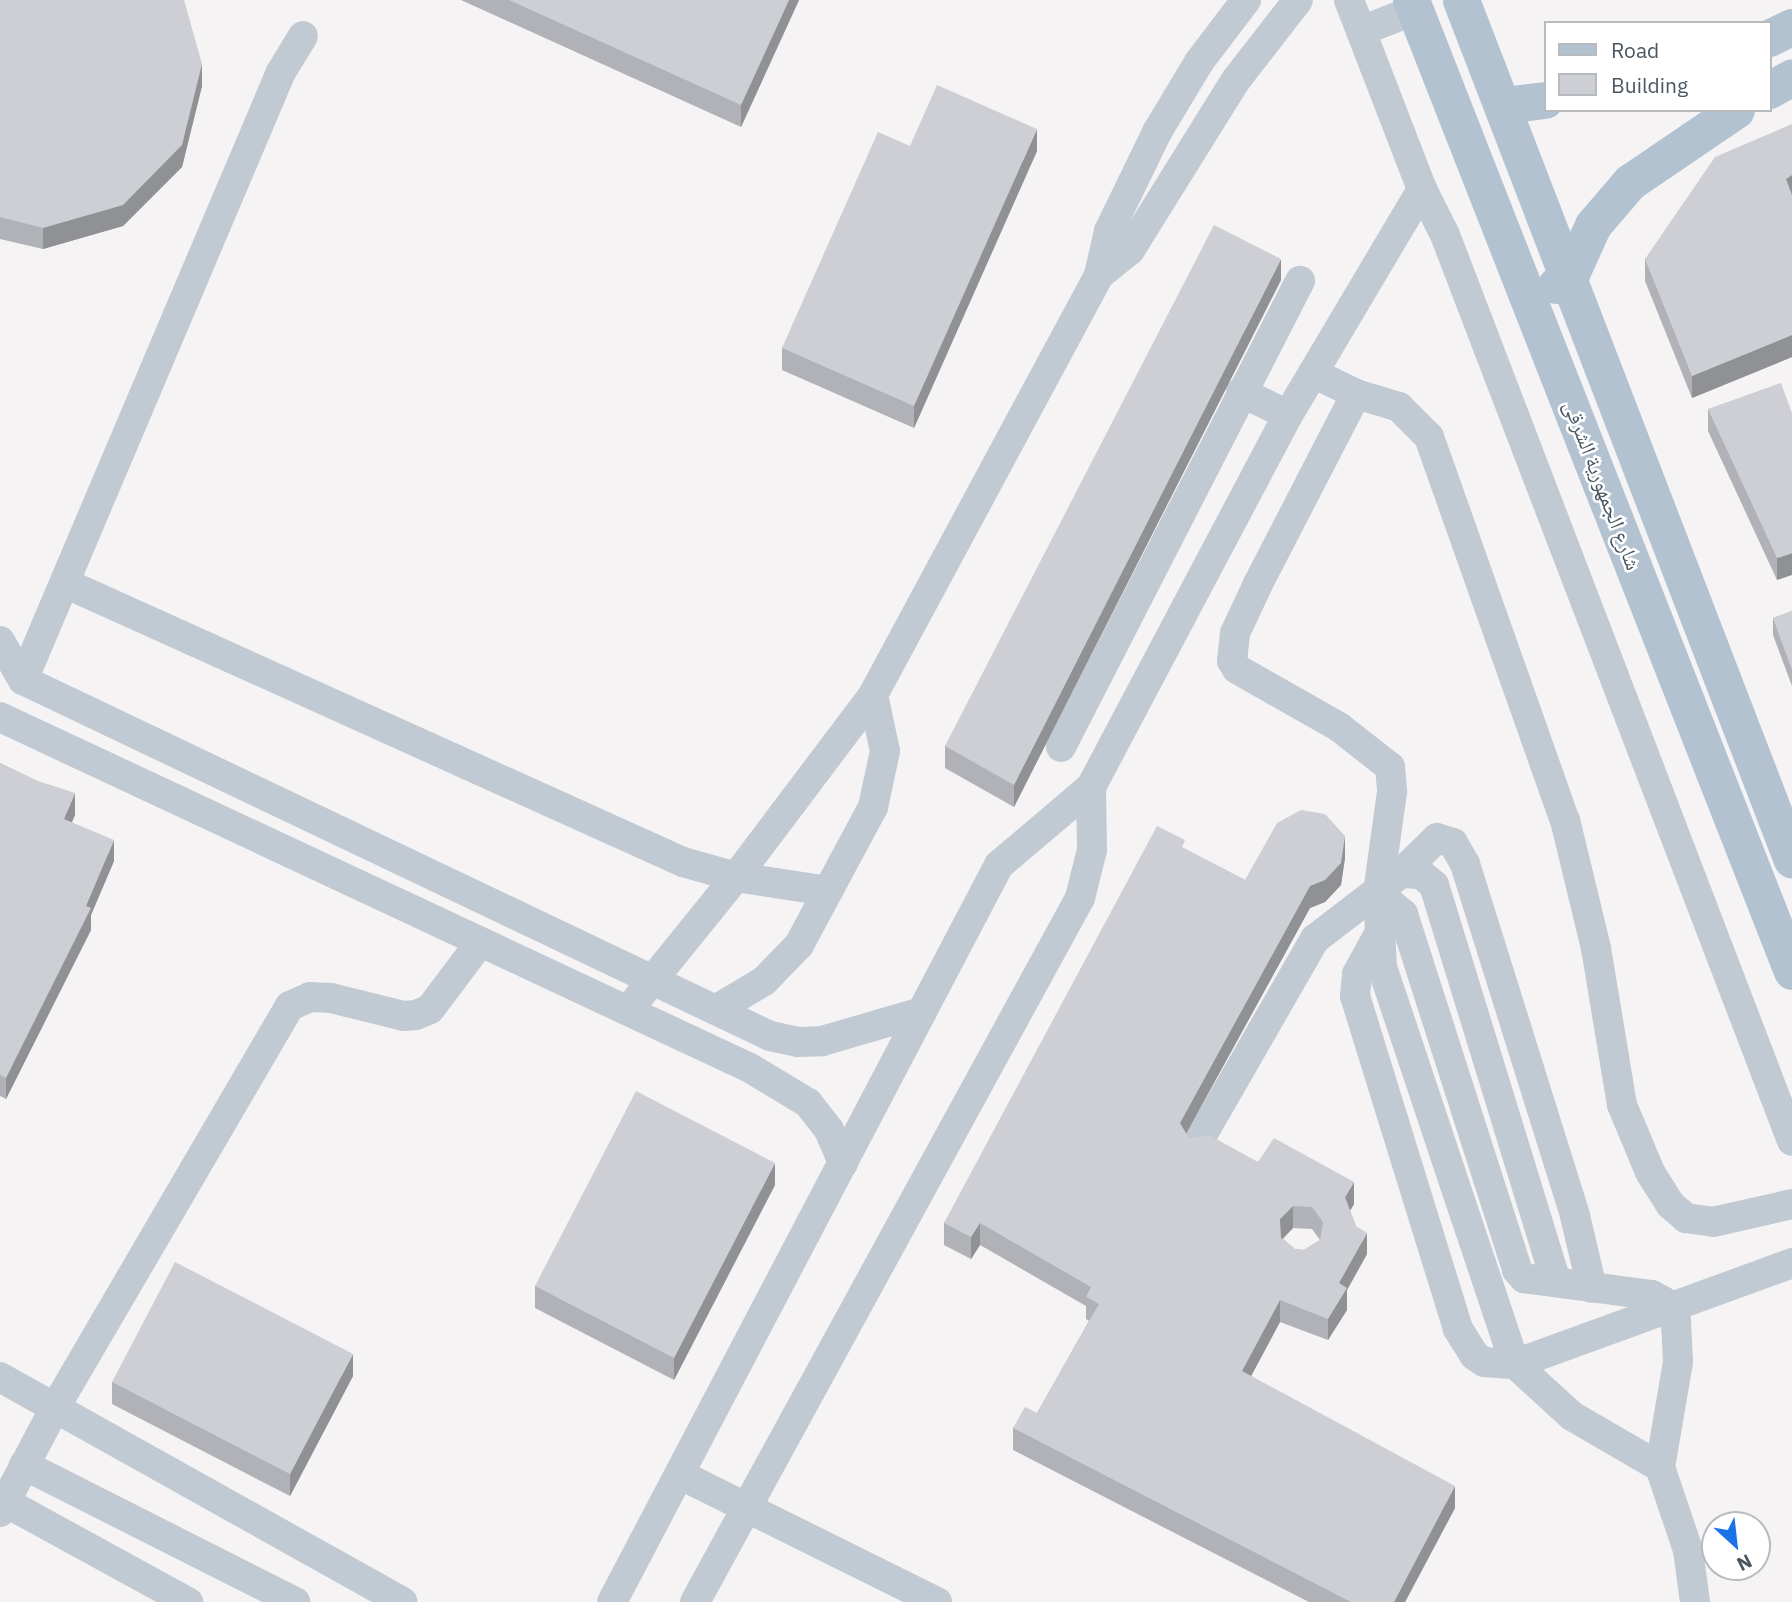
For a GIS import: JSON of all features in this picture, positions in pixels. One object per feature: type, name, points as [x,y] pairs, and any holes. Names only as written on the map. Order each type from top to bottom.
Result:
[{"type":"main road","points":[[1417,16],[1465,10]]},
{"type":"main road","name":"شارع الجمهورية الشرقى","points":[[1465,10],[1504,105],[1792,860]]},
{"type":"main road","name":"شارع الجمهورية الشرقى","points":[[1417,16],[1532,300],[1792,971]]},
{"type":"main road","points":[[1771,37],[1792,27]]},
{"type":"main road","points":[[1771,89],[1792,77]]},
{"type":"main road","points":[[1504,105],[1544,100]]},
{"type":"main road","points":[[1532,300],[1569,278],[1593,225],[1622,190],[1733,112]]},
{"type":"lane","points":[[629,1009],[736,877],[873,695],[1099,275],[1109,231],[1157,132],[1199,62],[1246,0]]},
{"type":"lane","points":[[1099,275],[1130,250],[1236,80],[1298,0]]},
{"type":"lane","points":[[1349,0],[1422,189],[1445,235],[1792,1141]]},
{"type":"lane","points":[[1361,31],[1417,16]]},
{"type":"lane","points":[[23,680],[67,584],[281,72],[303,36]]},
{"type":"lane","points":[[612,1602],[681,1475],[999,864],[1091,787],[1288,415],[1422,189]]},
{"type":"lane","points":[[1060,747],[1300,281]]},
{"type":"lane","points":[[1313,373],[1356,394],[1399,407],[1429,437],[1565,820],[1596,948],[1622,1105],[1650,1172],[1671,1205],[1686,1218],[1722,1220],[1792,1204]]},
{"type":"lane","points":[[1241,392],[1288,415]]},
{"type":"lane","points":[[1356,394],[1275,548],[1235,633],[1232,661],[1237,669],[1339,727],[1390,767],[1392,792],[1377,893],[1382,967],[1516,1364],[1572,1416],[1660,1467]]},
{"type":"lane","points":[[1233,520],[1259,519],[1273,535],[1275,548]]},
{"type":"lane","points":[[67,584],[640,844],[736,877],[827,891]]},
{"type":"lane","points":[[0,641],[23,680],[770,1036],[798,1042],[822,1041],[922,1012]]},
{"type":"lane","points":[[717,1009],[783,965],[799,945],[873,807],[882,780],[884,742],[873,695]]},
{"type":"lane","points":[[0,717],[479,944],[629,1009],[808,1103],[829,1130],[843,1163]]},
{"type":"lane","points":[[220,823],[237,782]]},
{"type":"lane","points":[[695,1602],[1080,898],[1092,850],[1091,787]]},
{"type":"lane","points":[[1197,1144],[1315,939],[1377,893],[1437,838],[1453,843],[1465,864],[1575,1216],[1592,1287]]},
{"type":"lane","points":[[1401,873],[1421,874],[1434,885],[1556,1280]]},
{"type":"lane","points":[[1377,893],[1398,905],[1403,914],[1517,1270],[1524,1278],[1556,1280],[1651,1295],[1669,1309],[1679,1340],[1660,1467],[1688,1550],[1695,1602]]},
{"type":"lane","points":[[1380,932],[1357,974],[1355,996],[1458,1329],[1484,1362],[1516,1364],[1792,1263]]},
{"type":"lane","points":[[188,1602],[3,1507],[56,1406],[290,1006],[310,997],[331,998],[416,1015],[430,1009],[479,944]]},
{"type":"lane","points":[[0,1377],[402,1602]]},
{"type":"lane","points":[[23,1465],[295,1602]]},
{"type":"lane","points":[[681,1475],[937,1602]]},
{"type":"building","points":[[0,0],[184,0],[202,64],[182,145],[123,205],[43,228],[0,217]]},
{"type":"building","points":[[509,0],[789,0],[741,105]]},
{"type":"building","points":[[937,85],[1037,129],[914,406],[782,348],[878,132],[910,146]]},
{"type":"building","points":[[1792,124],[1792,175],[1786,179],[1792,195],[1792,335],[1692,376],[1645,259],[1715,157]]},
{"type":"building","points":[[1214,225],[1281,259],[1014,785],[945,746]]},
{"type":"building","points":[[1781,383],[1792,413],[1792,553],[1777,558],[1708,409]]},
{"type":"building","points":[[1792,611],[1792,670],[1773,618]]},
{"type":"building","points":[[0,763],[35,780],[75,793],[64,819],[114,840],[86,906],[91,908],[6,1078],[0,1075]]},
{"type":"building","points":[[1301,810],[1325,814],[1345,836],[1341,863],[1325,880],[1310,886],[1180,1123],[1189,1138],[1209,1135],[1258,1162],[1274,1138],[1354,1182],[1345,1197],[1356,1226],[1367,1233],[1339,1283],[1347,1288],[1328,1319],[1280,1300],[1242,1371],[1455,1486],[1394,1602],[1351,1602],[1013,1428],[1025,1407],[1037,1413],[1099,1304],[1086,1297],[1091,1287],[980,1223],[971,1237],[944,1223],[1157,826],[1185,840],[1182,847],[1245,880],[1277,823]],"holes":[[[1293,1206],[1312,1207],[1323,1222],[1320,1240],[1304,1250],[1295,1249],[1281,1238],[1280,1219]]]},
{"type":"building","points":[[636,1091],[775,1163],[674,1358],[535,1286]]},
{"type":"building","points":[[175,1262],[353,1354],[290,1474],[112,1382]]}]
